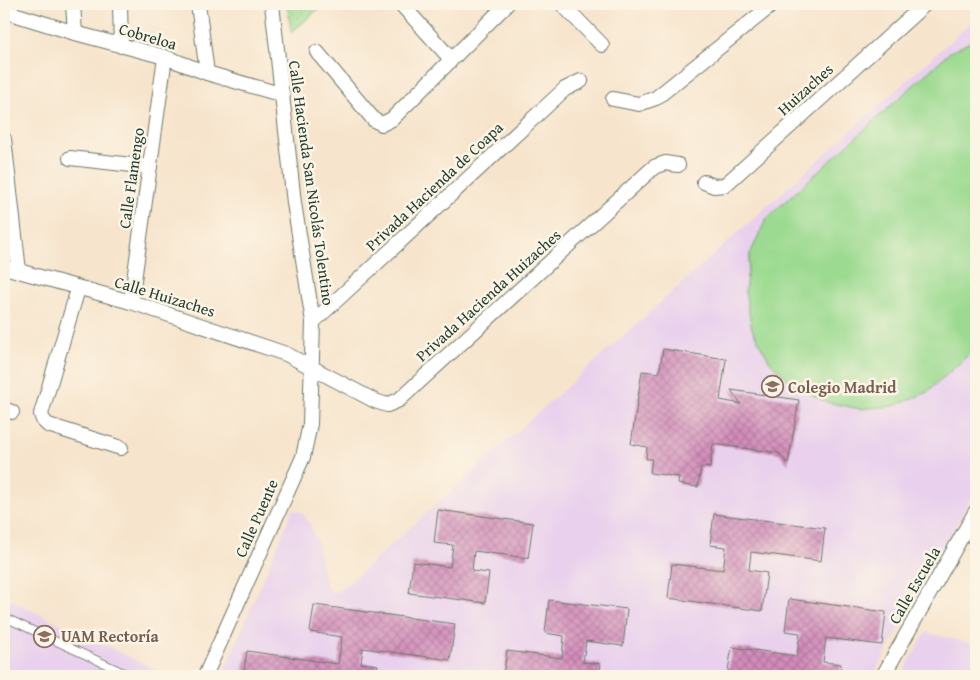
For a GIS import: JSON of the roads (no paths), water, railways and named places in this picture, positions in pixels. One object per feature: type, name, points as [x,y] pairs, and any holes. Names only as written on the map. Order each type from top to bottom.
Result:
[{"type":"street","points":[[73,4],[75,33]]},
{"type":"street","points":[[120,4],[121,46]]},
{"type":"street","points":[[198,4],[207,73]]},
{"type":"street","name":"Calle Hacienda San Nicolás Tolentino","points":[[272,4],[294,203],[313,322],[312,367]]},
{"type":"street","points":[[401,4],[451,59]]},
{"type":"street","points":[[317,52],[374,120],[382,124],[392,118],[507,4]]},
{"type":"street","points":[[562,4],[602,45]]},
{"type":"street","points":[[613,99],[639,104],[656,98],[773,4]]},
{"type":"street","name":"Huizaches","points":[[704,182],[714,186],[725,185],[925,4]]},
{"type":"street","name":"Cobreloa","points":[[4,12],[165,57],[207,73],[283,94]]},
{"type":"street","name":"Calle Flamengo","points":[[131,302],[165,57]]},
{"type":"street","name":"Privada Hacienda de Coapa","points":[[313,322],[565,88],[581,81]]},
{"type":"street","points":[[4,138],[19,271]]},
{"type":"street","points":[[70,158],[150,167]]},
{"type":"street","name":"Privada Hacienda Huizaches","points":[[312,367],[375,401],[387,405],[399,400],[654,167],[666,163],[678,165]]},
{"type":"street","name":"Calle Huizaches","points":[[4,267],[131,302],[286,354],[312,367]]},
{"type":"street","points":[[78,288],[41,414],[42,420],[48,425],[121,448]]},
{"type":"street","name":"Calle Puente","points":[[205,676],[303,457],[310,424],[312,367]]},
{"type":"street","name":"Calle Escuela","points":[[882,676],[976,511]]},
{"type":"lane","points":[[4,619],[6,618],[131,676]]},
{"type":"place","name":"Colegio Madrid","points":[[772,387]]},
{"type":"place","name":"UAM Rectoría","points":[[45,636]]}]
